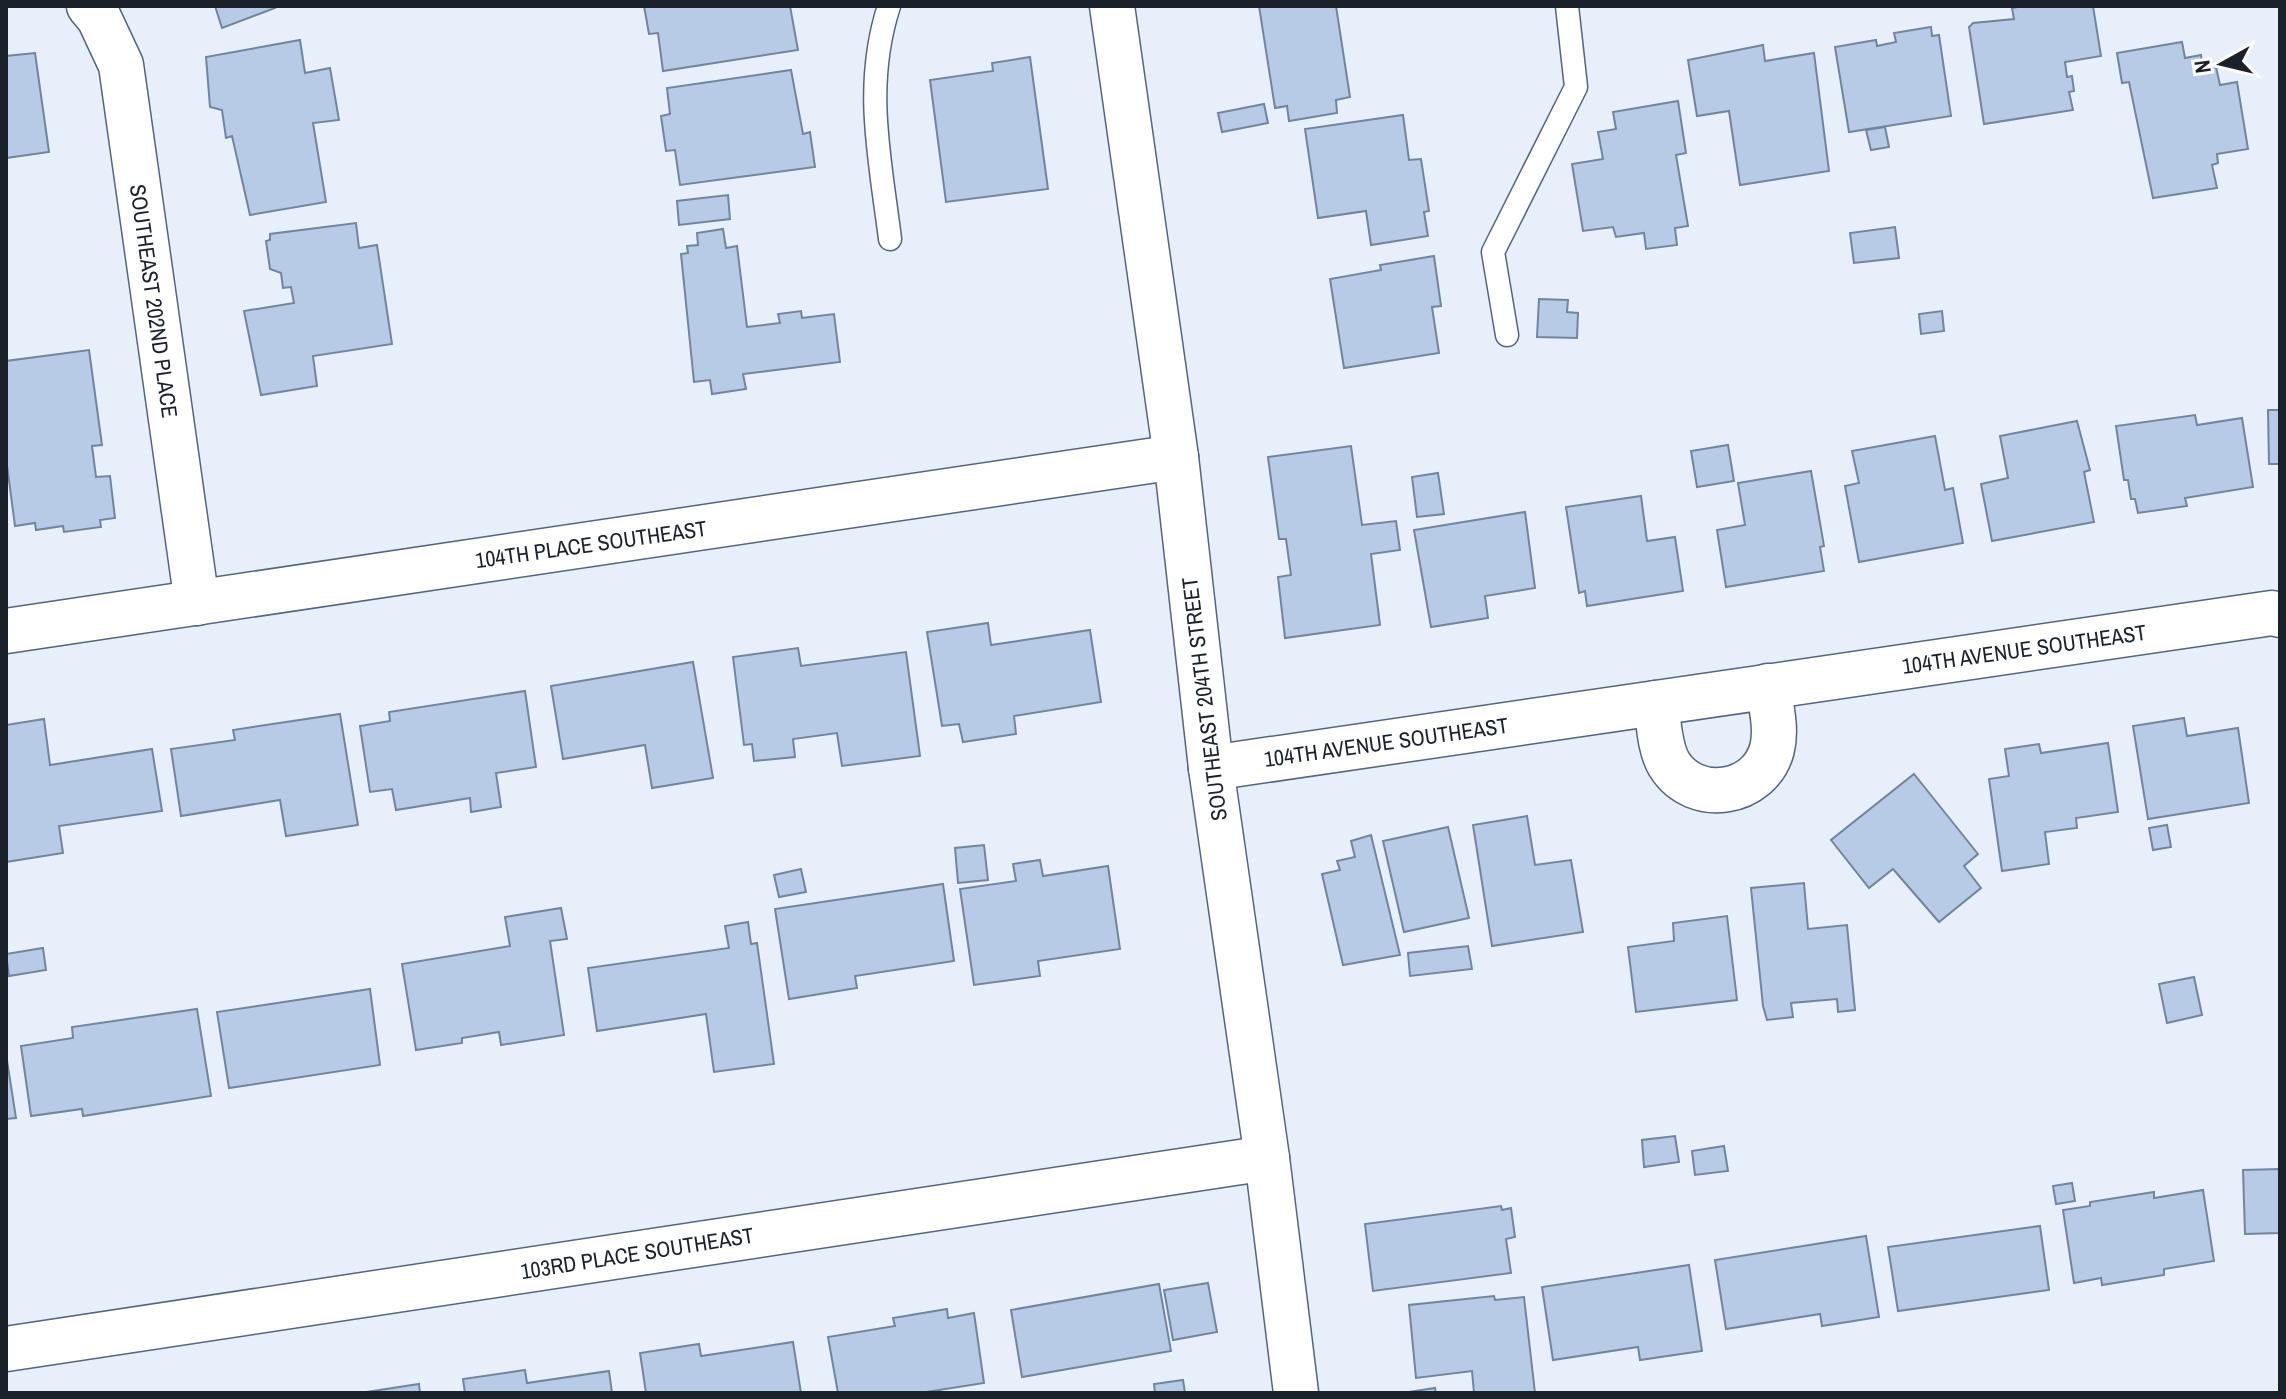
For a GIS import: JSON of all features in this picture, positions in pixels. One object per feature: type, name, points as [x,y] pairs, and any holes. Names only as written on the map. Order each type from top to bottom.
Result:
[{"type":"street","name":"SOUTHEAST 202ND PLACE","points":[[89,6],[99,18],[121,65],[197,603]]},
{"type":"street","name":"SOUTHEAST 204TH STREET","points":[[1112,6],[1176,457],[1211,768],[1267,1158],[1296,1393]]},
{"type":"street","name":"104TH PLACE SOUTHEAST","points":[[6,631],[1176,457]]},
{"type":"street","name":"104TH AVENUE SOUTHEAST","points":[[1211,768],[2272,613],[2280,615]]},
{"type":"street","points":[[1656,703],[1670,764],[1685,781],[1705,790],[1727,791],[1748,783],[1764,768],[1772,748],[1768,686]]},
{"type":"street","name":"103RD PLACE SOUTHEAST","points":[[6,1349],[1267,1158]]},
{"type":"lane","points":[[889,6],[879,36],[873,98],[890,239]]},
{"type":"lane","points":[[1507,335],[1493,252],[1576,87],[1567,6]]},
{"type":"building","points":[[215,6],[274,6],[275,8],[222,28]]},
{"type":"building","points":[[644,6],[790,6],[798,50],[663,71],[658,33],[649,34]]},
{"type":"building","points":[[1259,6],[1336,6],[1350,97],[1336,100],[1337,113],[1289,121],[1287,106],[1275,108]]},
{"type":"building","points":[[2093,6],[2101,56],[2065,62],[2067,77],[2072,76],[2074,91],[2069,92],[2073,110],[1984,124],[1969,27],[1973,23],[2014,19],[2012,8]]},
{"type":"building","points":[[1931,27],[1932,36],[1939,35],[1951,116],[1849,132],[1835,47],[1876,40],[1877,46],[1896,42],[1894,33]]},
{"type":"building","points":[[300,40],[305,73],[330,68],[339,120],[313,123],[326,202],[250,215],[232,136],[226,138],[222,110],[210,107],[206,57]]},
{"type":"building","points":[[2182,42],[2185,58],[2201,55],[2203,69],[2216,67],[2220,85],[2237,82],[2248,149],[2217,154],[2218,163],[2212,165],[2217,188],[2153,198],[2129,82],[2122,83],[2117,53]]},
{"type":"building","points":[[1763,45],[1765,61],[1814,53],[1829,171],[1740,185],[1729,111],[1697,116],[1688,60]]},
{"type":"building","points":[[35,53],[49,152],[6,158],[6,56]]},
{"type":"building","points":[[1030,57],[1048,189],[946,202],[930,80],[993,71],[992,63]]},
{"type":"building","points":[[791,70],[803,134],[810,132],[815,167],[680,185],[675,150],[666,151],[661,116],[670,114],[667,88]]},
{"type":"building","points":[[1678,101],[1686,153],[1676,155],[1688,226],[1675,228],[1677,245],[1646,249],[1644,233],[1616,237],[1613,227],[1583,231],[1572,164],[1603,159],[1598,132],[1616,129],[1613,112]]},
{"type":"building","points":[[1264,104],[1268,123],[1222,132],[1218,113]]},
{"type":"building","points":[[1403,115],[1409,160],[1421,159],[1429,211],[1424,212],[1428,236],[1371,245],[1366,211],[1318,218],[1305,129]]},
{"type":"building","points":[[1885,127],[1889,147],[1871,150],[1866,130]]},
{"type":"building","points":[[728,195],[730,219],[679,225],[677,201]]},
{"type":"building","points":[[356,223],[359,248],[377,245],[392,344],[313,356],[317,386],[261,395],[244,311],[294,303],[291,287],[283,288],[281,273],[270,269],[266,241],[270,240],[270,234]]},
{"type":"building","points":[[1895,227],[1899,258],[1854,263],[1850,233]]},
{"type":"building","points":[[723,229],[726,248],[737,246],[747,327],[780,323],[778,314],[801,311],[802,318],[834,314],[840,362],[743,374],[746,389],[712,394],[710,380],[694,382],[681,254],[688,253],[687,246],[698,245],[697,233]]},
{"type":"building","points":[[1434,256],[1441,306],[1432,307],[1439,353],[1344,368],[1330,279],[1381,270],[1380,265]]},
{"type":"building","points":[[1539,299],[1568,300],[1567,312],[1578,313],[1577,338],[1537,337]]},
{"type":"building","points":[[1942,311],[1944,331],[1921,334],[1919,314]]},
{"type":"building","points":[[89,350],[102,445],[92,446],[96,477],[110,476],[115,518],[100,520],[101,527],[64,532],[63,526],[36,530],[35,523],[15,526],[6,458],[6,361]]},
{"type":"building","points":[[2268,410],[2280,410],[2280,464],[2269,464]]},
{"type":"building","points":[[2195,415],[2197,425],[2242,418],[2253,487],[2185,498],[2187,506],[2138,513],[2135,499],[2131,499],[2128,480],[2124,480],[2116,426]]},
{"type":"building","points":[[2077,421],[2090,470],[2084,472],[2094,522],[1992,541],[1981,484],[2008,478],[2000,436]]},
{"type":"building","points":[[1935,436],[1945,490],[1953,488],[1963,543],[1859,562],[1845,486],[1859,483],[1852,451]]},
{"type":"building","points":[[1728,445],[1734,481],[1697,487],[1691,451]]},
{"type":"building","points":[[1351,446],[1362,525],[1396,521],[1400,550],[1371,554],[1380,625],[1285,638],[1278,577],[1291,575],[1286,539],[1279,539],[1268,457]]},
{"type":"building","points":[[1811,471],[1824,546],[1820,547],[1824,571],[1726,587],[1717,530],[1745,525],[1738,483]]},
{"type":"building","points":[[1438,473],[1444,514],[1417,517],[1412,477]]},
{"type":"building","points":[[1641,496],[1647,541],[1675,537],[1683,591],[1587,606],[1585,591],[1579,593],[1566,507]]},
{"type":"building","points":[[1525,512],[1535,588],[1485,596],[1488,618],[1431,627],[1414,530]]},
{"type":"building","points":[[988,623],[991,645],[1090,630],[1101,702],[1014,716],[1016,734],[963,742],[959,724],[942,726],[927,632]]},
{"type":"building","points":[[798,648],[801,666],[906,652],[920,756],[842,766],[837,733],[793,739],[795,757],[754,761],[752,744],[744,745],[733,657]]},
{"type":"building","points":[[693,662],[713,778],[652,788],[645,745],[563,759],[551,686]]},
{"type":"building","points":[[525,691],[536,767],[496,773],[501,807],[471,812],[470,798],[396,810],[392,789],[370,792],[360,726],[390,721],[389,712]]},
{"type":"building","points":[[340,714],[358,825],[286,836],[280,800],[181,816],[171,749],[235,740],[233,730]]},
{"type":"building","points":[[2184,718],[2187,736],[2238,728],[2249,803],[2148,819],[2133,726]]},
{"type":"building","points":[[44,719],[50,765],[152,749],[162,811],[59,826],[63,853],[6,862],[6,725]]},
{"type":"building","points":[[2108,743],[2118,812],[2076,818],[2077,828],[2045,832],[2049,864],[2002,871],[1989,779],[2009,776],[2005,749],[2039,744],[2041,753]]},
{"type":"building","points":[[1914,774],[1978,854],[1964,866],[1981,888],[1939,922],[1893,869],[1869,888],[1831,840]]},
{"type":"building","points":[[1527,816],[1535,865],[1571,860],[1583,932],[1492,946],[1473,825]]},
{"type":"building","points":[[2167,825],[2171,847],[2153,850],[2149,828]]},
{"type":"building","points":[[1448,827],[1469,918],[1404,932],[1383,841]]},
{"type":"building","points":[[1371,835],[1400,955],[1343,965],[1322,874],[1340,870],[1337,861],[1355,857],[1351,841]]},
{"type":"building","points":[[984,845],[988,880],[958,883],[955,848]]},
{"type":"building","points":[[1040,860],[1043,876],[1108,866],[1120,949],[1038,961],[1040,976],[974,985],[960,889],[1016,881],[1013,864]]},
{"type":"building","points":[[801,869],[806,892],[779,897],[774,875]]},
{"type":"building","points":[[1804,883],[1808,929],[1847,925],[1855,1010],[1838,1012],[1837,999],[1791,1003],[1793,1017],[1767,1020],[1751,888]]},
{"type":"building","points":[[943,884],[954,961],[855,976],[857,988],[789,999],[775,909]]},
{"type":"building","points":[[561,908],[567,939],[550,941],[564,1035],[501,1045],[499,1032],[462,1038],[462,1043],[416,1050],[402,964],[510,946],[505,917]]},
{"type":"building","points":[[1727,916],[1737,1000],[1636,1012],[1628,947],[1674,941],[1673,923]]},
{"type":"building","points":[[748,922],[751,944],[757,943],[774,1064],[714,1072],[706,1014],[597,1031],[588,968],[729,948],[725,926]]},
{"type":"building","points":[[1468,946],[1472,969],[1410,976],[1408,953]]},
{"type":"building","points":[[43,948],[46,970],[9,976],[6,954]]},
{"type":"building","points":[[2194,977],[2202,1015],[2167,1023],[2159,984]]},
{"type":"building","points":[[370,989],[380,1065],[229,1088],[217,1012]]},
{"type":"building","points":[[197,1009],[211,1096],[83,1116],[82,1109],[31,1116],[21,1046],[73,1038],[72,1027]]},
{"type":"building","points":[[6,1054],[16,1118],[6,1119]]},
{"type":"building","points":[[1675,1136],[1679,1162],[1644,1167],[1642,1140]]},
{"type":"building","points":[[1724,1146],[1728,1171],[1695,1175],[1692,1151]]},
{"type":"building","points":[[2280,1169],[2280,1233],[2245,1234],[2243,1170]]},
{"type":"building","points":[[2072,1183],[2075,1201],[2056,1204],[2053,1186]]},
{"type":"building","points":[[2203,1190],[2214,1261],[2164,1269],[2164,1275],[2102,1285],[2101,1278],[2074,1283],[2063,1210],[2090,1206],[2090,1202],[2154,1192],[2154,1198]]},
{"type":"building","points":[[1501,1206],[1502,1210],[1511,1208],[1515,1237],[1506,1239],[1511,1273],[1373,1291],[1365,1224]]},
{"type":"building","points":[[2040,1226],[2049,1290],[1898,1311],[1888,1247]]},
{"type":"building","points":[[1866,1236],[1879,1317],[1822,1326],[1820,1314],[1726,1329],[1715,1260]]},
{"type":"building","points":[[1689,1265],[1702,1351],[1640,1360],[1638,1347],[1553,1360],[1542,1287]]},
{"type":"building","points":[[1208,1283],[1217,1332],[1173,1340],[1164,1290]]},
{"type":"building","points":[[1159,1284],[1171,1351],[1022,1377],[1011,1310]]},
{"type":"building","points":[[1494,1296],[1495,1300],[1524,1297],[1535,1393],[1474,1393],[1472,1371],[1416,1378],[1409,1305]]},
{"type":"building","points":[[947,1309],[948,1318],[974,1313],[984,1383],[920,1393],[838,1393],[828,1337],[895,1326],[893,1318]]},
{"type":"building","points":[[793,1342],[801,1393],[646,1393],[640,1353],[699,1344],[701,1356]]},
{"type":"building","points":[[525,1370],[527,1383],[609,1371],[612,1393],[465,1393],[463,1379]]},
{"type":"building","points":[[1183,1380],[1185,1393],[1155,1393],[1154,1384]]},
{"type":"building","points":[[419,1384],[420,1393],[360,1393]]},
{"type":"building","points":[[1435,1388],[1436,1393],[1402,1393]]}]
